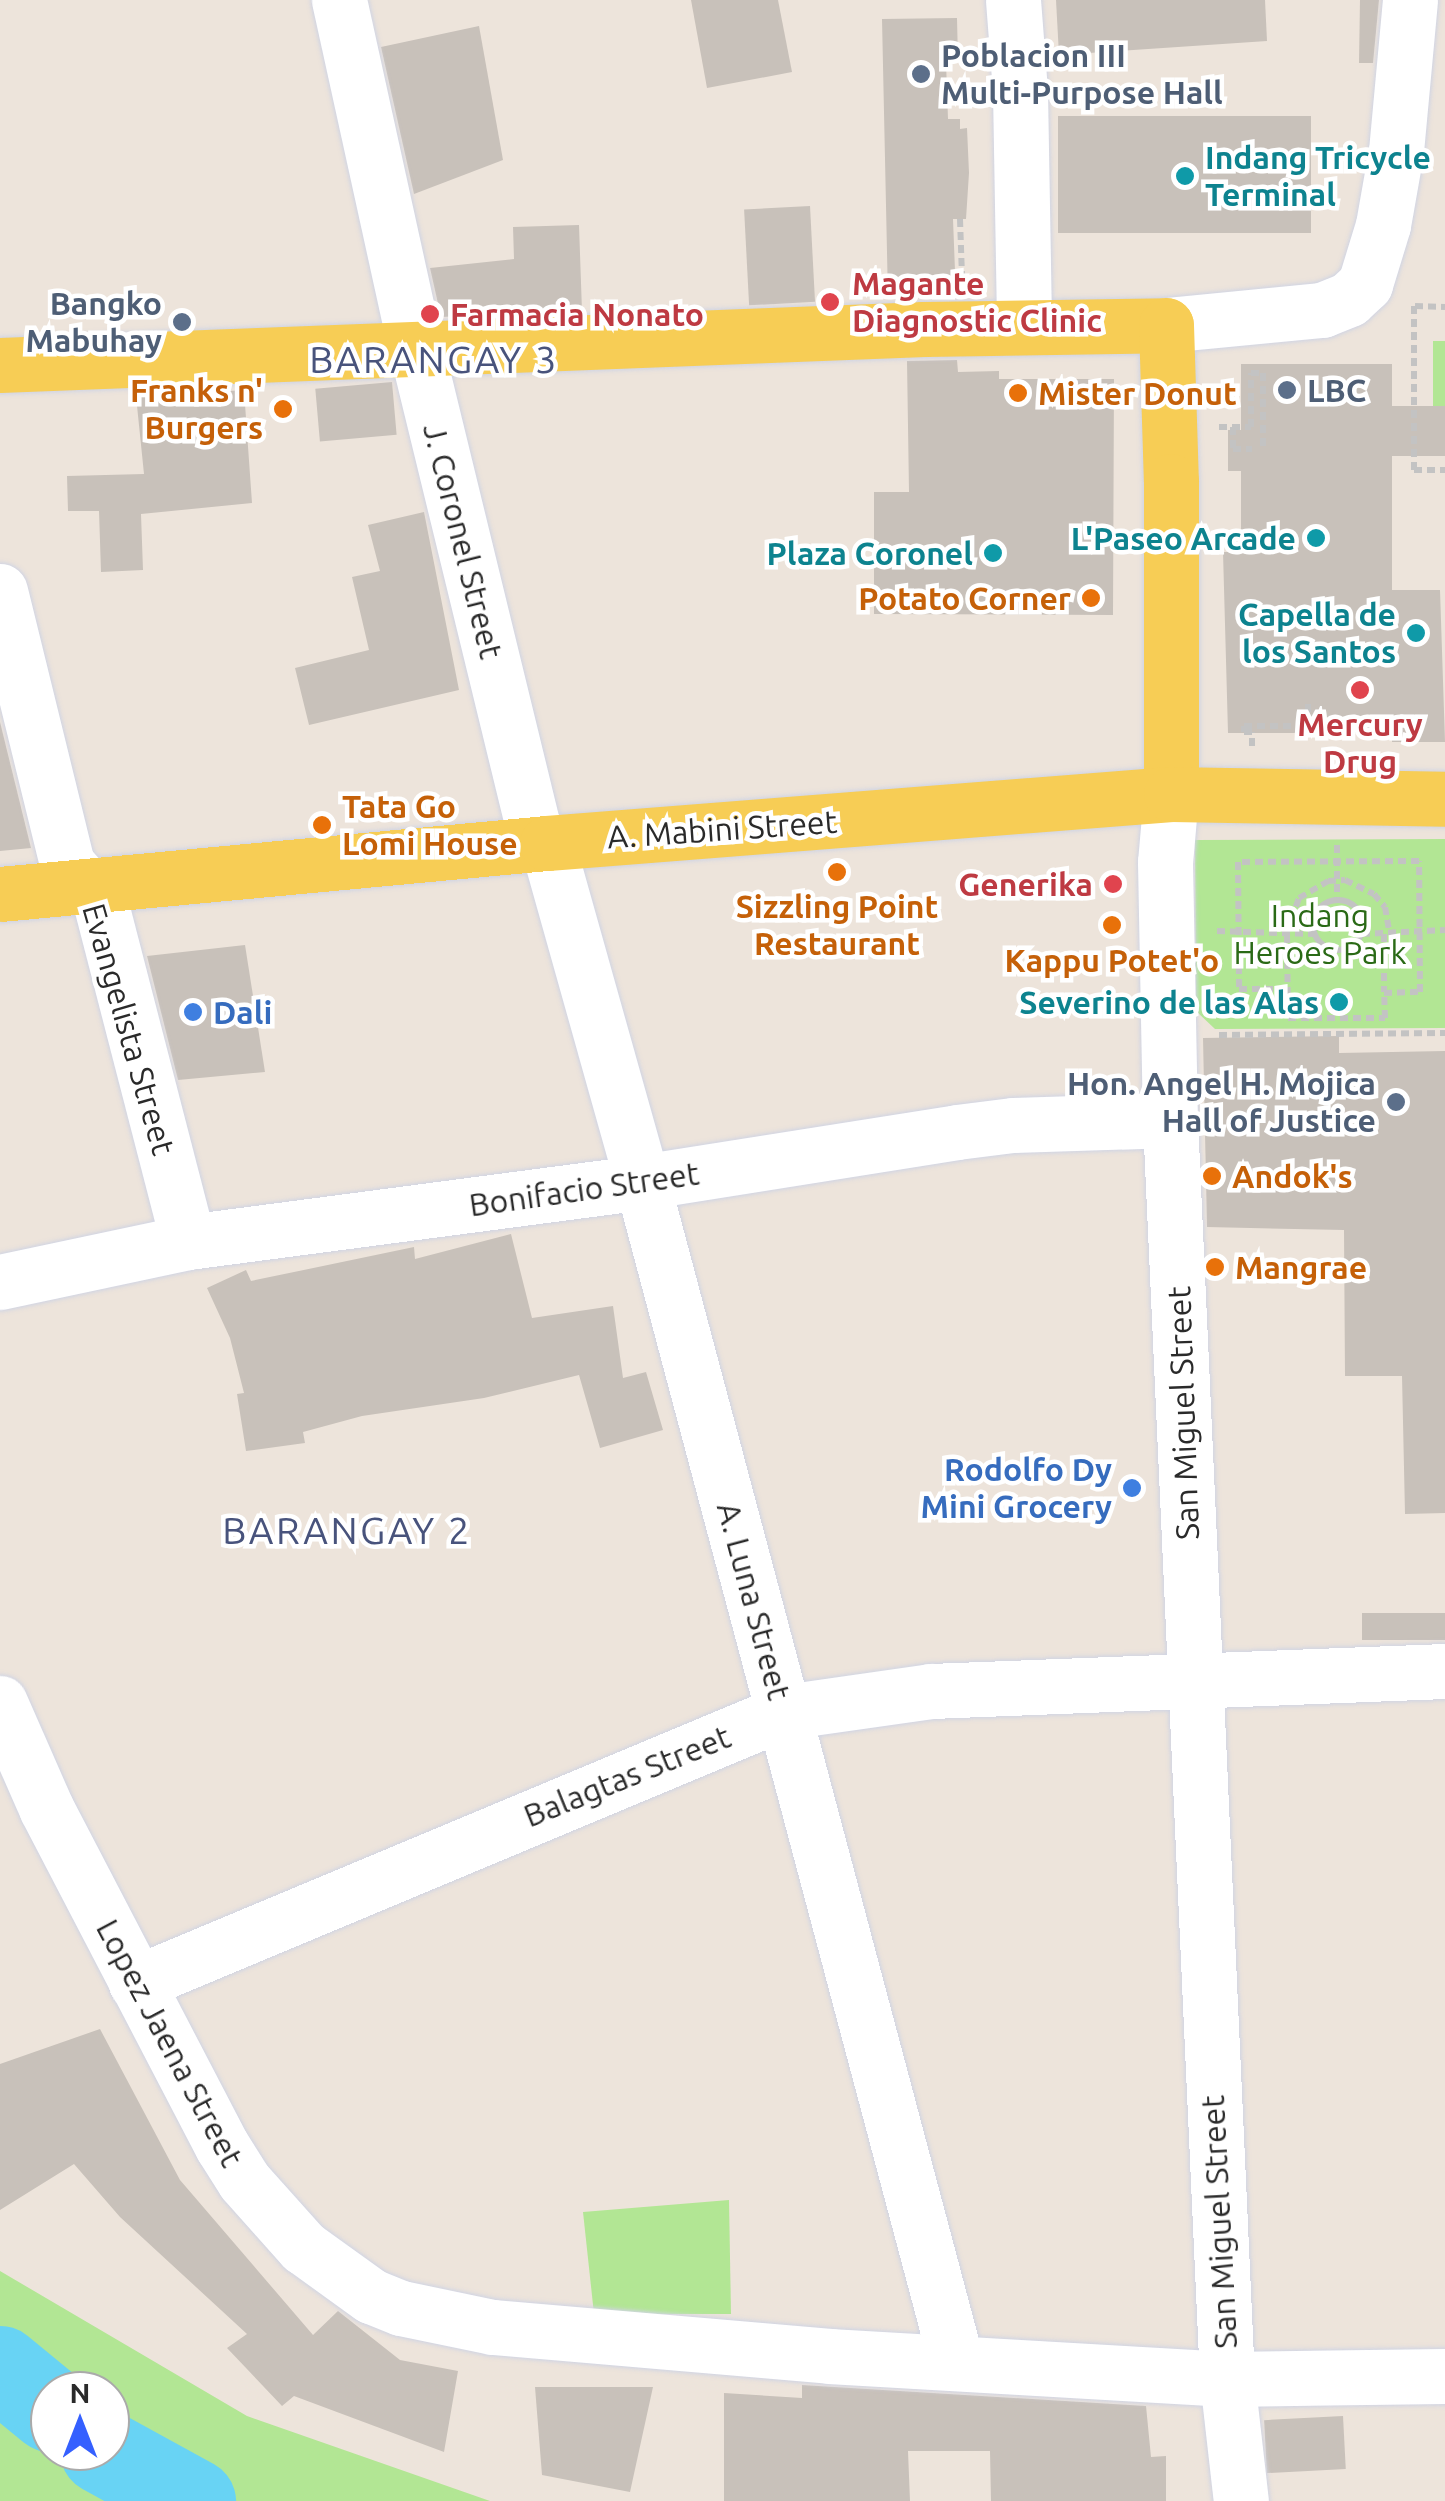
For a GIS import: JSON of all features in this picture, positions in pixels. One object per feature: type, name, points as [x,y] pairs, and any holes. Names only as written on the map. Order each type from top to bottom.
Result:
[{"type":"main road","points":[[0,365],[1166,324]]},
{"type":"main road","name":"San Miguel Street","points":[[1166,324],[1171,481],[1171,794]]},
{"type":"main road","name":"A. Mabini Street","points":[[0,894],[547,842],[1171,794],[1445,799]]},
{"type":"street","name":"J. Coronel Street","points":[[339,0],[417,351],[533,827],[547,842]]},
{"type":"street","points":[[1013,0],[1020,92],[1024,326]]},
{"type":"street","points":[[1166,324],[1322,310],[1350,300],[1365,284],[1380,238],[1396,151],[1410,0]]},
{"type":"street","name":"Evangelista Street","points":[[0,591],[68,864],[100,902],[188,1242]]},
{"type":"street","name":"San Miguel Street","points":[[1171,794],[1165,862],[1170,1120],[1227,2379],[1240,2501]]},
{"type":"street","name":"A. Luna Street","points":[[547,842],[642,1182],[956,2361]]},
{"type":"street","name":"Bonifacio Street","points":[[0,1282],[188,1242],[642,1182],[1013,1125],[1170,1120]]},
{"type":"street","name":"Balagtas Street","points":[[136,1983],[784,1712],[931,1691],[1445,1671]]},
{"type":"street","name":"Lopez Jaena Street","points":[[0,1703],[46,1808],[244,2181],[302,2247],[347,2283],[372,2296],[401,2308],[493,2327],[829,2356],[1227,2379],[1445,2376]]},
{"type":"path","points":[[960,218],[962,290]]},
{"type":"path","points":[[1445,307],[1414,306],[1414,470],[1445,470]]},
{"type":"path","points":[[1252,448],[1233,448],[1233,426],[1250,426],[1250,373],[1263,373],[1263,448]]},
{"type":"path","points":[[1308,704],[1308,726]]},
{"type":"path","points":[[1252,732],[1244,732],[1244,726],[1386,726]]},
{"type":"path","points":[[1236,748],[1266,748]]},
{"type":"path","points":[[1337,834],[1337,900]]},
{"type":"path","points":[[1287,988],[1239,988],[1238,862],[1419,862],[1420,992],[1384,992]]},
{"type":"path","points":[[1337,881],[1360,885],[1384,907],[1384,1018],[1288,1018],[1287,933],[1299,898],[1313,887],[1337,881]]},
{"type":"path","points":[[1337,900],[1316,912],[1315,934],[1321,944],[1336,950],[1352,946],[1362,934],[1445,930]]},
{"type":"path","points":[[1337,900],[1358,910],[1362,934]]},
{"type":"path","points":[[1166,931],[1315,934]]},
{"type":"path","points":[[1345,1018],[1345,1034]]},
{"type":"path","points":[[1168,1035],[1445,1033]]},
{"type":"green space","points":[[1433,341],[1445,341],[1445,406],[1433,406]]},
{"type":"green space","name":"Indang Heroes Park","points":[[1445,839],[1445,1028],[1215,1029],[1196,1011],[1195,840]]},
{"type":"green space","points":[[729,2200],[731,2314],[594,2314],[583,2212]]},
{"type":"green space","points":[[0,2271],[247,2416],[490,2501],[0,2501]]},
{"type":"building","points":[[691,0],[778,0],[792,72],[707,88]]},
{"type":"building","points":[[1056,0],[1265,0],[1267,41],[1059,55]]},
{"type":"building","points":[[1360,0],[1379,0],[1373,63],[1359,63]]},
{"type":"building","points":[[957,18],[958,61],[946,62],[948,119],[960,119],[960,129],[967,128],[969,173],[966,219],[953,219],[956,297],[888,299],[882,19]]},
{"type":"building","points":[[479,26],[503,160],[414,194],[381,47]]},
{"type":"building","name":"Indang Tricycle Terminal","points":[[1058,116],[1311,116],[1311,233],[1058,233]]},
{"type":"building","points":[[810,206],[815,302],[749,305],[744,209]]},
{"type":"building","points":[[579,225],[582,311],[441,317],[430,268],[514,259],[513,227]]},
{"type":"building","name":"Plaza Coronel","points":[[957,360],[958,372],[999,371],[999,379],[1114,379],[1113,615],[874,614],[874,492],[909,492],[907,361]]},
{"type":"building","name":"L'Paseo Arcade","points":[[1241,364],[1392,364],[1392,406],[1445,406],[1445,456],[1392,456],[1392,590],[1440,590],[1445,742],[1392,742],[1392,733],[1228,733],[1223,552],[1241,552],[1241,471],[1228,471],[1228,430],[1241,430]]},
{"type":"building","points":[[392,382],[397,435],[320,442],[315,389]]},
{"type":"building","points":[[188,390],[188,394],[244,390],[252,503],[141,514],[143,570],[101,572],[99,511],[68,511],[67,476],[144,474],[136,396]]},
{"type":"building","points":[[424,512],[459,690],[309,725],[295,668],[369,650],[352,577],[380,571],[368,525]]},
{"type":"building","points":[[0,722],[31,848],[0,851]]},
{"type":"building","points":[[245,945],[265,1072],[178,1080],[147,956]]},
{"type":"building","points":[[1339,1036],[1339,1053],[1445,1051],[1445,1513],[1405,1514],[1402,1376],[1345,1376],[1344,1230],[1207,1227],[1203,1038]]},
{"type":"building","points":[[511,1234],[532,1318],[613,1306],[623,1378],[646,1372],[663,1430],[600,1448],[579,1375],[484,1398],[362,1416],[303,1432],[305,1443],[246,1451],[237,1394],[244,1393],[230,1338],[207,1288],[246,1270],[251,1281],[414,1247],[415,1259]]},
{"type":"building","points":[[1362,1613],[1445,1613],[1445,1640],[1362,1640]]},
{"type":"building","points":[[100,2029],[180,2180],[313,2335],[338,2311],[400,2360],[458,2371],[444,2452],[294,2396],[282,2406],[227,2348],[247,2334],[120,2217],[74,2164],[0,2210],[0,2064]]},
{"type":"building","points":[[802,2385],[1146,2406],[1151,2457],[1166,2456],[1166,2501],[991,2501],[990,2451],[908,2451],[910,2501],[724,2501],[724,2393],[802,2398]]},
{"type":"building","points":[[535,2387],[653,2387],[630,2492],[542,2475]]},
{"type":"building","points":[[1343,2416],[1346,2469],[1267,2473],[1264,2420]]},
{"type":"waterway","points":[[0,2368],[30,2393]]},
{"type":"waterway","points":[[130,2466],[193,2501]]},
{"type":"place","name":"Poblacion III Multi-Purpose Hall","points":[[921,74]]},
{"type":"place","name":"Indang Tricycle Terminal","points":[[1185,176]]},
{"type":"place","name":"Magante Diagnostic Clinic","points":[[830,302]]},
{"type":"place","name":"Farmacia Nonato","points":[[430,314]]},
{"type":"place","name":"Bangko Mabuhay","points":[[182,322]]},
{"type":"place","name":"LBC","points":[[1287,390]]},
{"type":"place","name":"Mister Donut","points":[[1018,393]]},
{"type":"place","name":"Franks n' Burgers","points":[[283,409]]},
{"type":"place","name":"L'Paseo Arcade","points":[[1316,538]]},
{"type":"place","name":"Plaza Coronel","points":[[993,553]]},
{"type":"place","name":"Potato Corner","points":[[1091,598]]},
{"type":"place","name":"Capella de los Santos","points":[[1416,633]]},
{"type":"place","name":"Mercury Drug","points":[[1360,690]]},
{"type":"place","name":"Tata Go Lomi House","points":[[322,825]]},
{"type":"place","name":"Sizzling Point Restaurant","points":[[837,872]]},
{"type":"place","name":"Generika","points":[[1113,884]]},
{"type":"place","name":"Kappu Potet'o","points":[[1112,925]]},
{"type":"place","name":"Severino de las Alas","points":[[1339,1002]]},
{"type":"place","name":"Dali","points":[[193,1012]]},
{"type":"place","name":"Hon. Angel H. Mojica Hall of Justice","points":[[1396,1102]]},
{"type":"place","name":"Andok's","points":[[1212,1176]]},
{"type":"place","name":"Mangrae","points":[[1215,1267]]},
{"type":"place","name":"Rodolfo Dy Mini Grocery","points":[[1132,1488]]},
{"type":"district","name":"BARANGAY 3","points":[[434,360]]},
{"type":"district","name":"BARANGAY 2","points":[[347,1531]]}]
